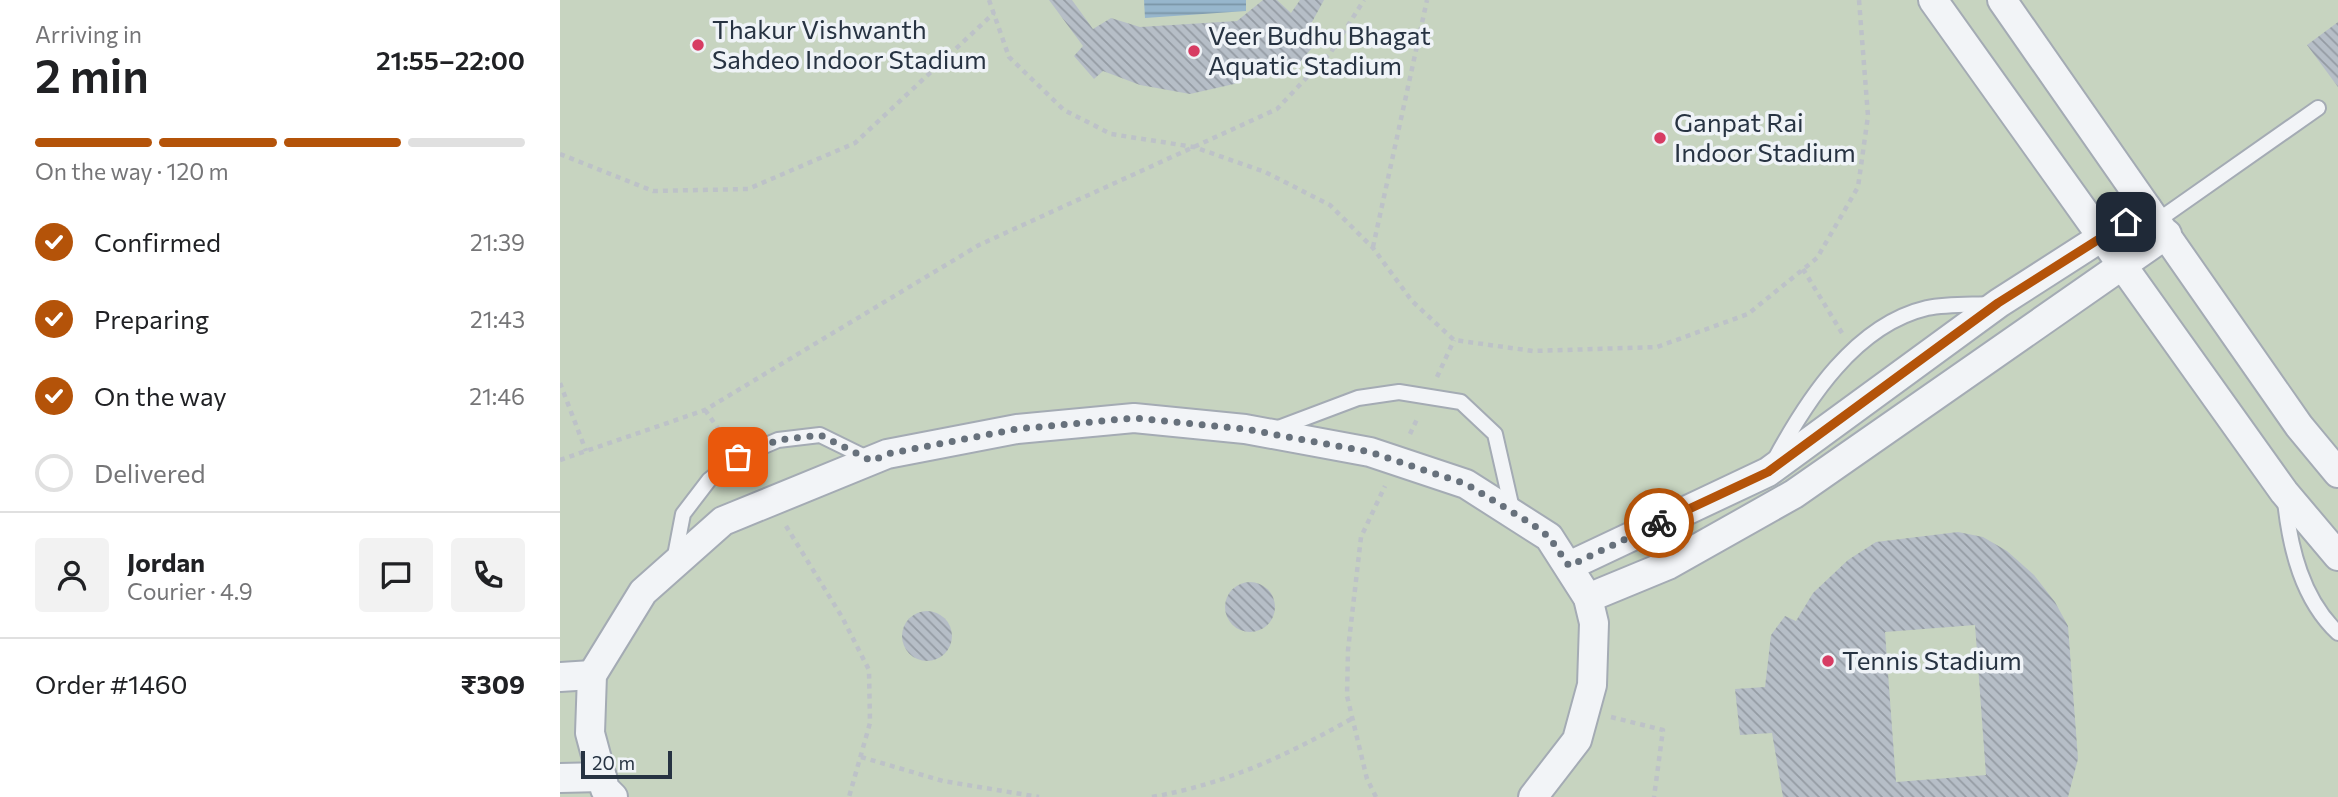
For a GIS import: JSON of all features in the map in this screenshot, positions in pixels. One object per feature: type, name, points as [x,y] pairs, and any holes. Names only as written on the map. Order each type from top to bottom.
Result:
[{"type":"street","points":[[1933,0],[2104,236],[2284,492],[2338,556]]},
{"type":"street","points":[[2002,0],[2299,426],[2338,473]]},
{"type":"street","points":[[1569,566],[1768,472],[1998,303],[2104,236],[2157,221]]},
{"type":"street","points":[[1588,598],[1668,565],[1794,494],[2123,266],[2157,221]]},
{"type":"street","points":[[560,779],[607,787],[590,733],[592,675],[643,592],[723,521],[887,454],[1017,429],[1134,418],[1266,433],[1370,452],[1466,484],[1549,537],[1588,598],[1594,623],[1592,685],[1577,740],[1533,797]]},
{"type":"street","points":[[560,677],[592,675]]},
{"type":"lane","points":[[2157,221],[2318,108]]},
{"type":"lane","points":[[1768,472],[1804,406],[1828,374],[1891,323],[1927,308],[1998,303]]},
{"type":"lane","points":[[1266,433],[1358,398],[1399,391],[1461,402],[1494,434],[1513,513]]},
{"type":"lane","points":[[673,566],[683,514],[709,480],[738,457],[778,440],[820,435],[872,461]]},
{"type":"lane","points":[[2284,492],[2296,563],[2323,619],[2338,633]]},
{"type":"path","points":[[989,0],[1009,57],[1064,110],[1111,134],[1194,147],[1265,172],[1330,205],[1373,248],[1412,302],[1454,341],[1533,351],[1657,347],[1748,314],[1817,258],[1858,187],[1868,116],[1859,0]]},
{"type":"path","points":[[560,460],[705,410],[979,244],[1277,109],[1331,52],[1364,0]]},
{"type":"path","points":[[1373,248],[1427,0]]},
{"type":"path","points":[[560,154],[653,191],[748,189],[855,143],[994,13]]},
{"type":"path","points":[[1803,269],[1853,352]]},
{"type":"path","points":[[1376,797],[1367,779],[1347,696],[1348,650],[1361,537],[1454,341]]},
{"type":"path","points":[[560,383],[586,451]]},
{"type":"path","points":[[705,410],[738,457]]},
{"type":"path","points":[[769,503],[804,551],[869,670],[870,723],[849,797]]},
{"type":"path","points":[[1585,711],[1664,730],[1654,797]]},
{"type":"path","points":[[1152,797],[1200,789],[1280,758],[1353,718]]},
{"type":"path","points":[[861,758],[943,781],[1039,797]]},
{"type":"green space","points":[[560,0],[2338,0],[2338,797],[560,797]]},
{"type":"water","points":[[1144,0],[1246,0],[1246,11],[1145,18]]},
{"type":"building","name":"Veer Budhu Bhagat Aquatic Stadium","points":[[1049,0],[1072,0],[1093,29],[1111,18],[1140,27],[1237,21],[1263,0],[1277,0],[1291,13],[1300,0],[1324,0],[1306,33],[1316,43],[1296,67],[1280,58],[1234,84],[1190,94],[1140,85],[1103,71],[1094,79],[1074,56],[1083,46]]},
{"type":"building","points":[[2338,22],[2338,87],[2307,45]]},
{"type":"building","name":"Tennis Stadium","points":[[1958,532],[1983,537],[2007,551],[2034,575],[2055,602],[2068,626],[2078,759],[2068,797],[1783,797],[1772,733],[1740,735],[1735,689],[1765,687],[1771,635],[1785,616],[1796,621],[1813,593],[1848,560],[1876,542]],"holes":[[[1975,625],[1986,775],[1896,782],[1885,632]]]},
{"type":"building","points":[[1250,582],[1267,590],[1275,607],[1267,624],[1250,632],[1233,624],[1225,607],[1233,590]]},
{"type":"building","points":[[927,611],[944,619],[952,636],[944,653],[927,661],[910,653],[902,636],[910,619]]},
{"type":"way so far","points":[[738,457],[778,440],[820,435],[872,461],[887,454],[1017,429],[1134,418],[1245,429],[1370,452],[1466,484],[1549,537],[1569,566],[1659,523]]},
{"type":"place","name":"Thakur Vishwanth Sahdeo Indoor Stadium","points":[[698,45]]},
{"type":"place","name":"Veer Budhu Bhagat Aquatic Stadium","points":[[1194,51]]},
{"type":"place","name":"Ganpat Rai Indoor Stadium","points":[[1660,138]]},
{"type":"place","name":"Tennis Stadium","points":[[1828,661]]},
{"type":"route","points":[[1659,523],[1768,472],[1998,303],[2126,222]]}]
